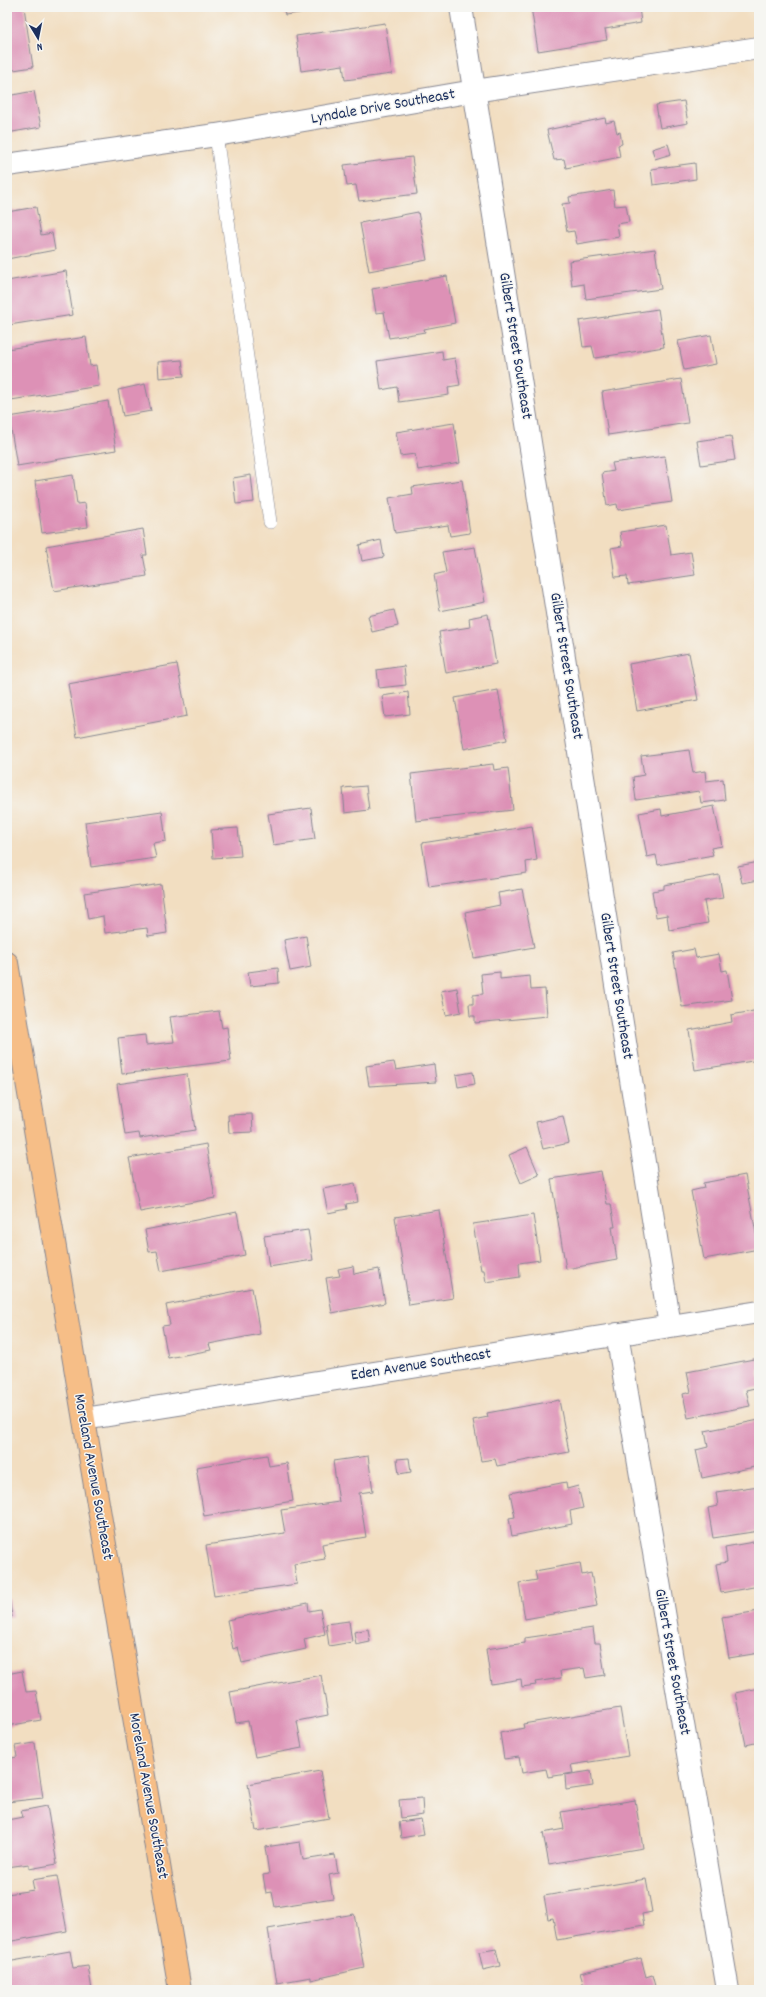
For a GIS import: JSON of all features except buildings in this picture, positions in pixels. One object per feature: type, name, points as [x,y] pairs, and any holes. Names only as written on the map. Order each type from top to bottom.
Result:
[{"type":"highway","name":"Moreland Avenue Southeast","points":[[7,963],[180,1990]]},
{"type":"street","name":"Gilbert Street Southeast","points":[[461,7],[670,1326]]},
{"type":"street","name":"Lyndale Drive Southeast","points":[[7,164],[216,135],[474,91],[759,48]]},
{"type":"street","name":"Eden Avenue Southeast","points":[[84,1419],[759,1312]]},
{"type":"street","name":"Gilbert Street Southeast","points":[[617,1334],[728,1990]]},
{"type":"lane","points":[[216,135],[270,522]]}]
